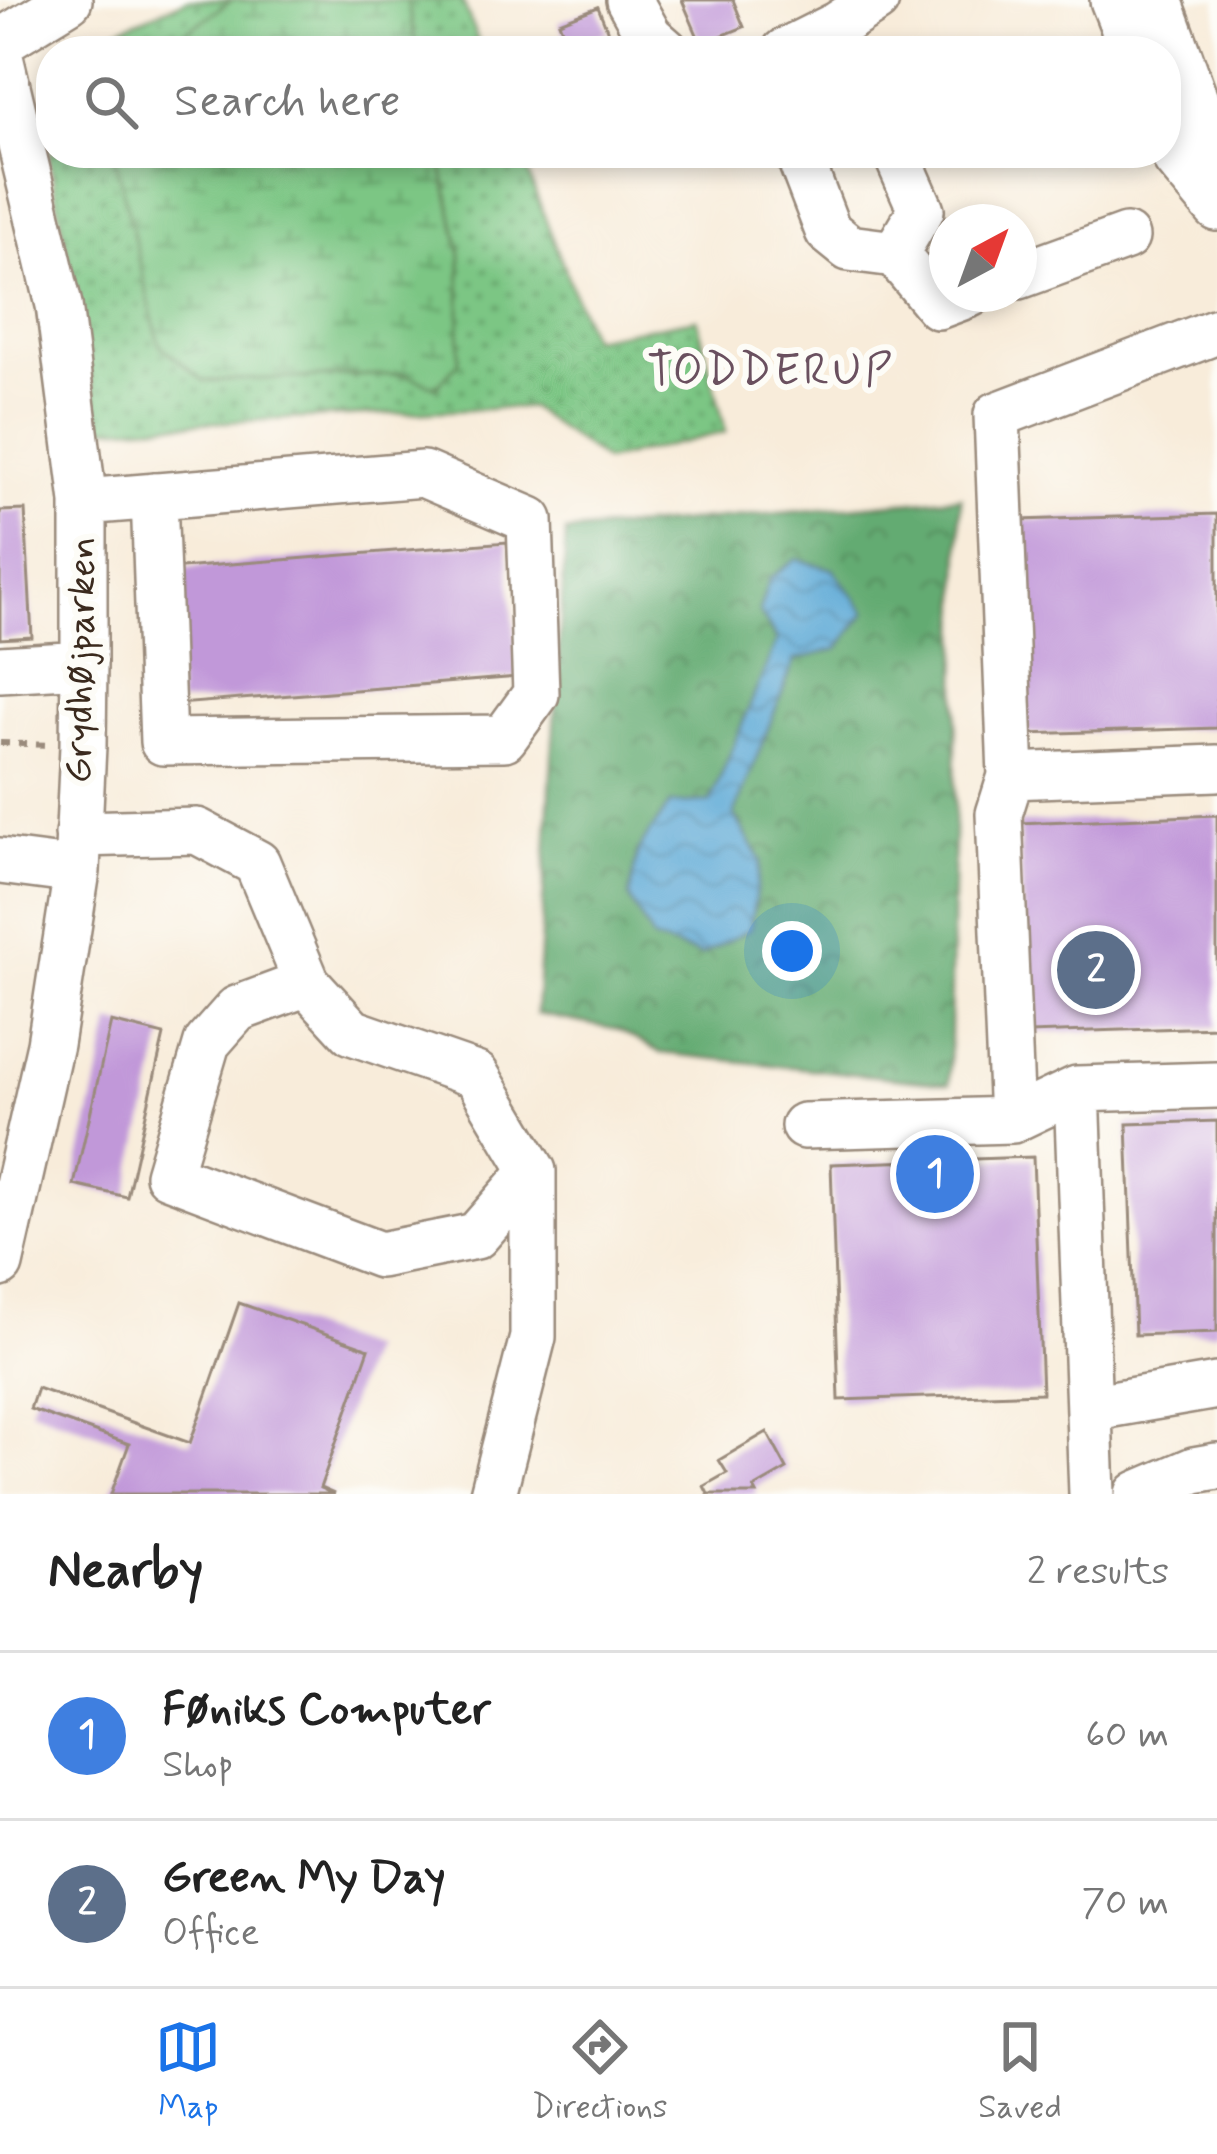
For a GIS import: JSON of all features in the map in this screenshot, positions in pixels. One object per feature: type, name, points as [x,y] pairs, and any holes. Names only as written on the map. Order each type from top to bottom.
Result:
[{"type":"street","points":[[0,43],[69,0]]},
{"type":"street","points":[[629,0],[649,36]]},
{"type":"street","points":[[1113,0],[1127,36]]},
{"type":"street","points":[[1159,0],[1172,36]]},
{"type":"street","points":[[825,36],[855,25]]},
{"type":"street","name":"Grydhøjparken","points":[[0,57],[59,305],[84,502],[83,746],[77,852],[50,1044],[0,1264]]},
{"type":"street","points":[[1181,61],[1217,160]]},
{"type":"street","points":[[1181,165],[1217,208]]},
{"type":"street","points":[[804,168],[828,231],[849,248],[895,254],[929,295]]},
{"type":"street","points":[[895,254],[922,210],[903,168]]},
{"type":"street","points":[[1037,269],[1126,237]]},
{"type":"street","points":[[1012,1120],[1000,814],[1012,776],[997,415],[1217,331]]},
{"type":"street","points":[[84,502],[154,496],[423,474],[530,520],[536,694],[504,737],[163,742],[154,496]]},
{"type":"street","points":[[0,669],[84,664]]},
{"type":"street","points":[[1012,776],[1217,768]]},
{"type":"street","points":[[0,861],[197,831],[257,863],[307,983],[352,1032],[476,1075],[532,1171],[533,1337],[493,1494]]},
{"type":"street","points":[[307,983],[237,1009],[207,1043],[168,1175],[380,1255],[476,1236],[532,1171]]},
{"type":"street","points":[[804,1126],[1012,1120],[1077,1089],[1217,1085]]},
{"type":"street","points":[[1077,1089],[1092,1494]]},
{"type":"street","points":[[1088,1408],[1217,1386]]},
{"type":"street","points":[[1138,1494],[1204,1476]]},
{"type":"path","points":[[0,743],[83,746]]},
{"type":"green space","points":[[186,0],[462,0],[476,36],[103,36]]},
{"type":"green space","points":[[232,0],[407,0],[414,36],[180,36]]},
{"type":"green space","points":[[51,168],[526,168],[591,338],[697,319],[726,432],[605,461],[529,407],[101,428]]},
{"type":"green space","points":[[118,168],[442,168],[461,254],[459,362],[436,387],[405,374],[204,381],[159,344]]},
{"type":"green space","points":[[961,497],[949,1084],[661,1053],[619,1030],[536,1014],[566,532]]},
{"type":"water","points":[[796,559],[833,569],[866,612],[838,649],[795,660],[734,815],[761,860],[750,929],[702,955],[653,940],[629,897],[638,850],[670,804],[710,802],[777,640],[759,611],[769,579]]},
{"type":"building","points":[[682,0],[733,0],[744,27],[721,36],[698,36]]},
{"type":"building","points":[[598,7],[608,32],[565,36],[559,22]]},
{"type":"building","points":[[25,510],[32,637],[0,639],[0,511]]},
{"type":"building","points":[[1217,514],[1217,728],[1026,734],[1019,520]]},
{"type":"building","points":[[507,542],[518,677],[179,704],[169,569]]},
{"type":"building","points":[[1217,815],[1217,1027],[1028,1033],[1019,823]]},
{"type":"building","points":[[111,1022],[164,1035],[127,1197],[74,1185]]},
{"type":"building","points":[[1217,1121],[1217,1332],[1135,1335],[1127,1124]]},
{"type":"building","points":[[1033,1157],[1042,1393],[839,1400],[831,1164]]},
{"type":"building","points":[[239,1303],[369,1349],[320,1488],[334,1494],[111,1494],[129,1444],[30,1409],[37,1388],[190,1443]]},
{"type":"building","points":[[767,1432],[787,1469],[754,1488],[757,1494],[708,1494],[704,1486],[727,1473],[719,1460]]},
{"type":"place","name":"Green My Day","points":[[1096,970]]},
{"type":"place","name":"Føniks Computer","points":[[935,1174]]},
{"type":"district","name":"TODDERUP","points":[[771,371]]}]
